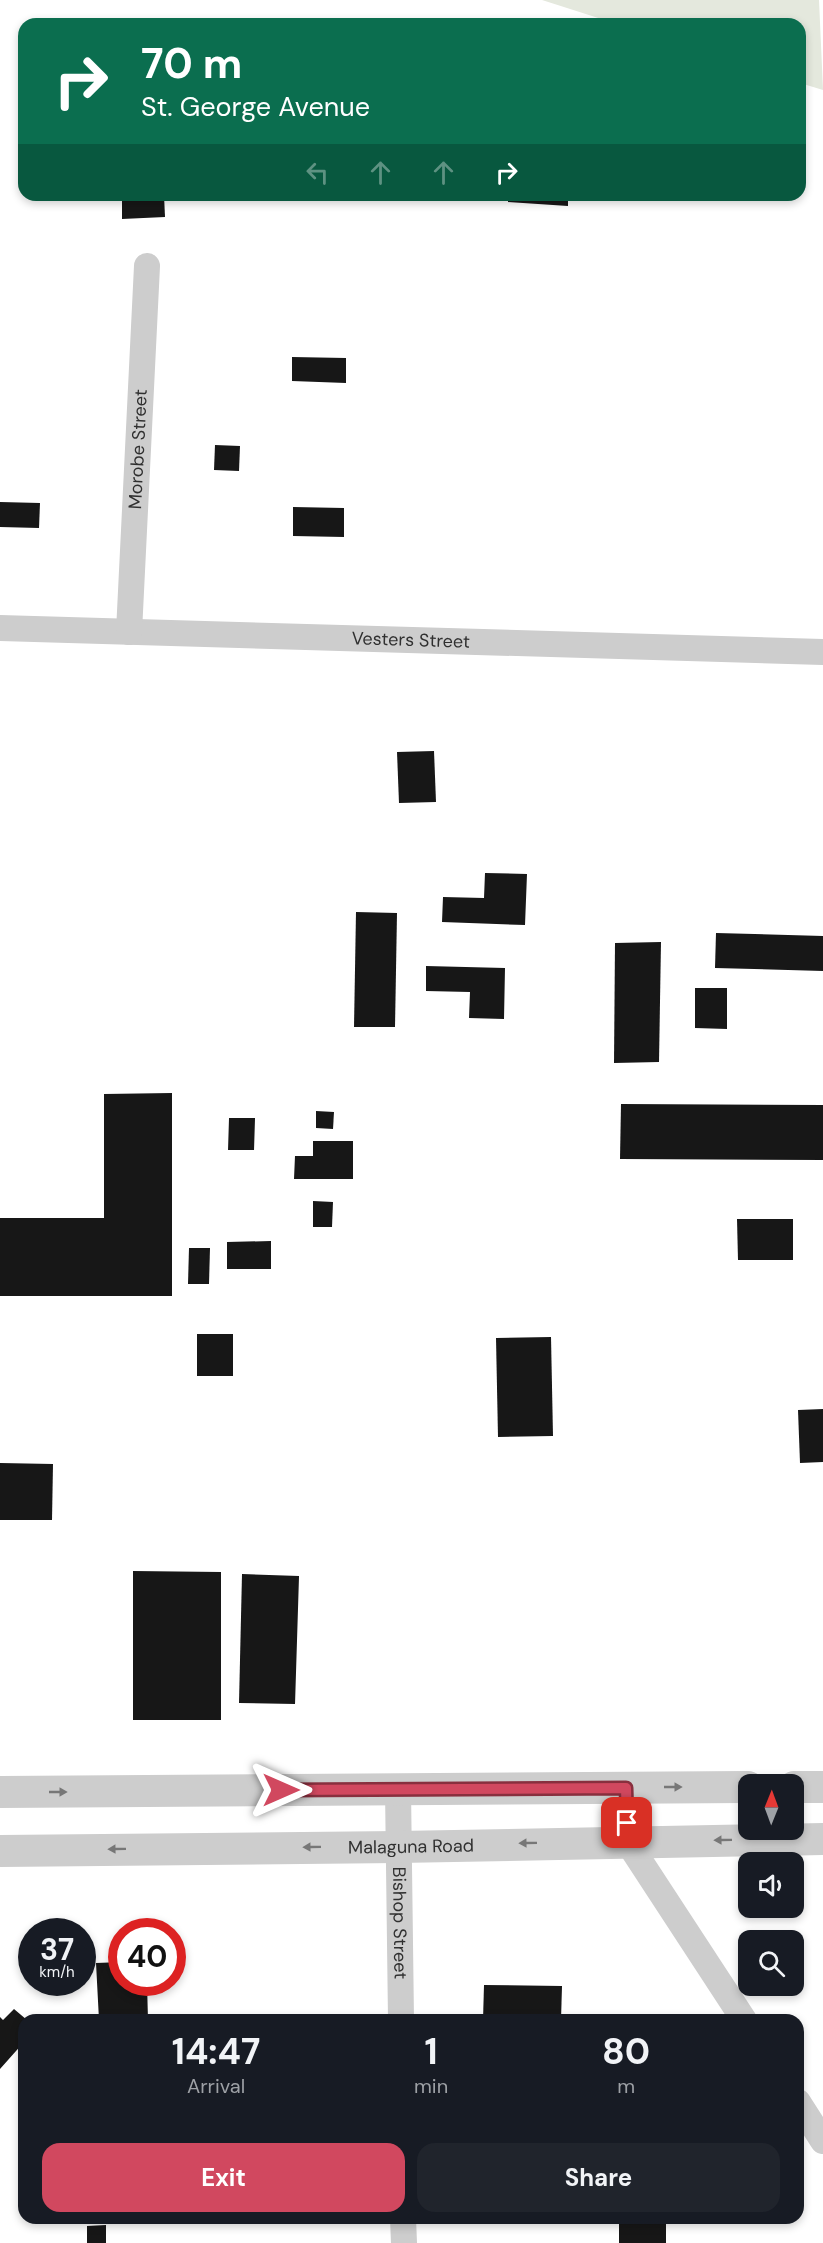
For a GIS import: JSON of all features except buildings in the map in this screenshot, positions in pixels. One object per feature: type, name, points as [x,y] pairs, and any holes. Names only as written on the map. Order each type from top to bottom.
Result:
[{"type":"street","name":"Morobe Street","points":[[129,632],[147,267]]},
{"type":"street","name":"Vesters Street","points":[[0,628],[823,652]]},
{"type":"street","points":[[0,1792],[738,1787]]},
{"type":"street","points":[[804,1787],[823,1787]]},
{"type":"street","points":[[626,1788],[627,1841],[740,2014]]},
{"type":"street","name":"Bishop Street","points":[[398,1790],[401,2014]]},
{"type":"street","name":"Malaguna Road","points":[[0,1851],[398,1847],[823,1839]]},
{"type":"street","points":[[804,2111],[823,2141]]},
{"type":"street","points":[[404,2224],[404,2243]]},
{"type":"shaded area","points":[[542,0],[819,0],[823,90],[806,85],[806,18],[598,18]]},
{"type":"route","points":[[281,1790],[626,1788],[627,1823]]}]
